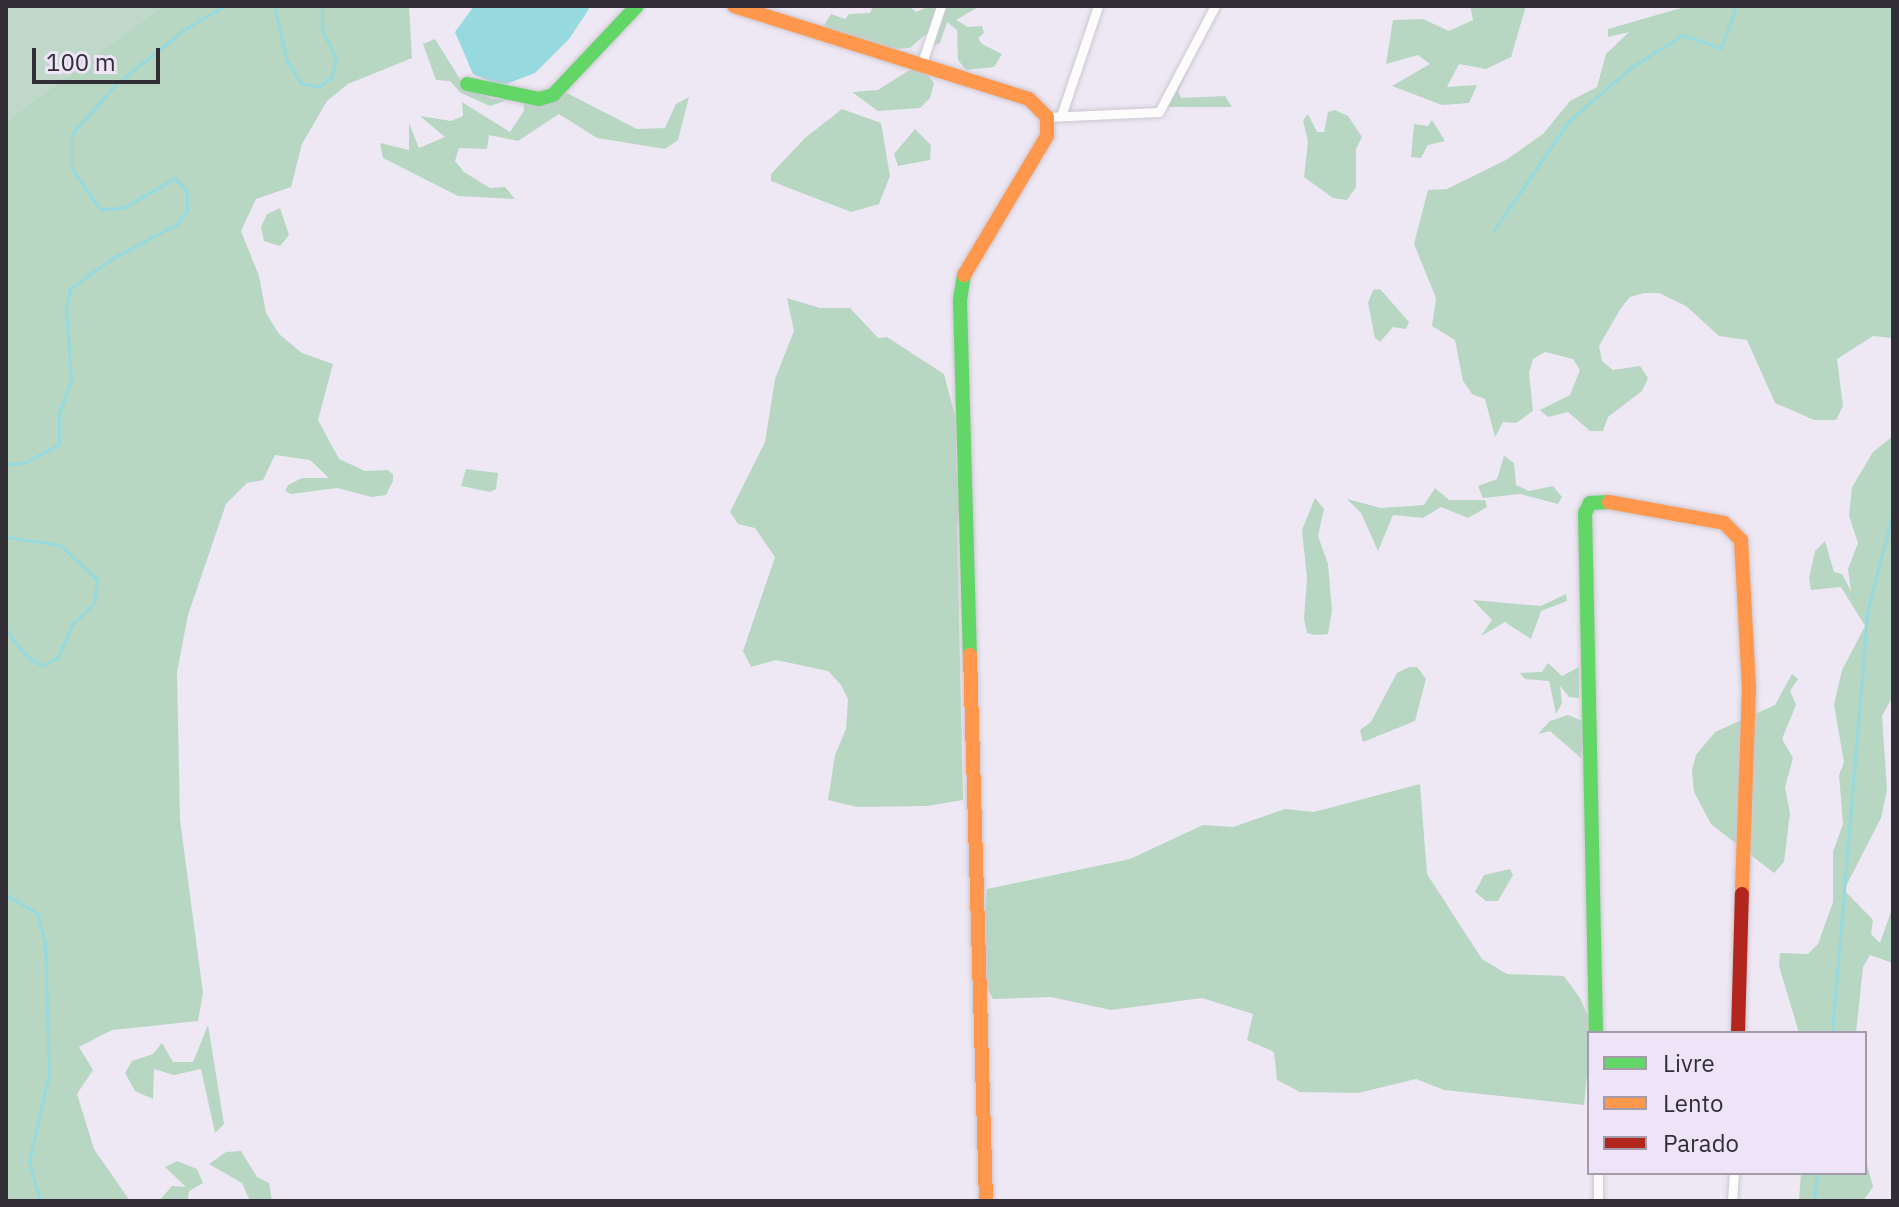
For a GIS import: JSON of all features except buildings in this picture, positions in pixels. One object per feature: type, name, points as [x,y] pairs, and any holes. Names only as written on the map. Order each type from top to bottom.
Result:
[{"type":"street","points":[[467,84],[539,99],[553,95],[637,6]]},
{"type":"street","points":[[734,6],[768,10],[1029,99],[1054,116],[1159,112],[1215,6]]},
{"type":"street","points":[[922,63],[941,6]]},
{"type":"street","points":[[986,1201],[960,301],[965,269],[1047,136],[1098,6]]},
{"type":"street","points":[[1596,1031],[1585,513],[1590,503],[1606,502],[1724,523],[1741,540],[1749,689],[1738,1031]]},
{"type":"street","points":[[1598,1175],[1598,1201]]},
{"type":"street","points":[[1732,1201],[1734,1175]]},
{"type":"green space","points":[[6,6],[162,6],[6,121]]},
{"type":"green space","points":[[162,6],[409,6],[412,58],[348,84],[327,101],[302,144],[291,187],[256,199],[241,231],[259,276],[266,313],[279,334],[302,353],[333,364],[318,420],[339,459],[365,471],[387,470],[393,474],[393,481],[386,495],[372,497],[337,488],[291,494],[285,491],[288,485],[302,478],[329,478],[310,460],[275,455],[263,480],[247,483],[226,504],[188,615],[177,672],[180,820],[203,993],[198,1021],[112,1030],[79,1047],[93,1070],[77,1094],[94,1149],[130,1201],[6,1201],[6,121]]},
{"type":"green space","points":[[873,6],[909,6],[916,12],[929,6],[980,6],[956,20],[968,27],[982,26],[984,33],[978,38],[982,44],[1002,54],[994,67],[966,70],[958,60],[957,30],[947,22],[940,43],[934,45],[926,34],[910,48],[895,49],[828,31],[824,25],[831,14],[845,19],[849,14],[870,13]]},
{"type":"green space","points":[[1470,6],[1526,6],[1511,57],[1486,69],[1459,64],[1447,87],[1477,85],[1469,103],[1442,105],[1392,86],[1430,64],[1418,55],[1386,64],[1393,20],[1423,19],[1449,31],[1473,20]]},
{"type":"green space","points":[[1688,6],[1893,6],[1893,338],[1873,336],[1837,359],[1843,406],[1836,420],[1814,420],[1775,403],[1747,340],[1719,336],[1686,306],[1659,293],[1644,293],[1630,297],[1599,346],[1602,361],[1613,370],[1640,366],[1648,378],[1642,391],[1608,417],[1603,431],[1590,431],[1568,412],[1548,417],[1540,410],[1570,395],[1580,370],[1573,359],[1545,352],[1533,359],[1529,373],[1533,411],[1516,423],[1503,422],[1495,437],[1485,399],[1472,394],[1463,381],[1455,340],[1432,326],[1436,298],[1414,244],[1428,190],[1447,189],[1506,160],[1543,134],[1570,101],[1597,87],[1606,54],[1629,32],[1608,37],[1608,29]]},
{"type":"green space","points":[[435,39],[465,87],[493,99],[511,99],[490,106],[461,93],[450,81],[436,80],[423,44]]},
{"type":"green space","points":[[1189,68],[1178,91],[1181,98],[1225,96],[1232,107],[1168,107]]},
{"type":"green space","points":[[911,69],[925,72],[934,83],[930,98],[920,108],[878,111],[852,92],[878,90]]},
{"type":"green space","points":[[563,91],[637,129],[665,128],[676,104],[689,97],[678,140],[665,149],[597,138],[559,114],[518,141],[489,135],[487,149],[459,148],[455,161],[464,172],[490,188],[505,187],[515,199],[458,196],[383,158],[380,143],[409,150],[409,123],[419,148],[445,137],[420,116],[451,121],[463,116],[462,102],[510,132],[524,111],[523,97]]},
{"type":"green space","points":[[842,109],[881,123],[890,176],[879,204],[851,212],[771,181],[771,174],[805,138]]},
{"type":"green space","points":[[1335,110],[1348,116],[1362,137],[1356,149],[1356,187],[1347,200],[1333,198],[1304,177],[1308,142],[1303,120],[1308,114],[1317,132],[1324,132],[1328,112]]},
{"type":"green space","points":[[1432,120],[1445,141],[1428,145],[1421,158],[1411,157],[1414,124],[1428,126]]},
{"type":"green space","points":[[915,129],[931,145],[930,160],[898,166],[894,154]]},
{"type":"green space","points":[[280,208],[289,235],[280,246],[264,241],[261,227],[267,214]]},
{"type":"green space","points":[[1380,289],[1409,322],[1406,329],[1393,327],[1380,342],[1375,338],[1368,303],[1373,290]]},
{"type":"green space","points":[[787,298],[820,308],[850,308],[878,338],[887,337],[944,374],[956,420],[956,471],[962,488],[957,528],[963,800],[927,806],[857,807],[828,800],[835,755],[846,729],[848,699],[841,685],[828,671],[776,660],[751,667],[743,651],[775,557],[755,528],[738,524],[730,512],[765,442],[775,379],[794,331]]},
{"type":"green space","points":[[1893,436],[1893,696],[1882,716],[1887,790],[1881,818],[1844,890],[1873,920],[1871,934],[1880,943],[1893,906],[1893,963],[1870,955],[1863,967],[1856,1031],[1798,1031],[1779,966],[1780,953],[1808,954],[1818,944],[1833,902],[1833,852],[1843,824],[1839,775],[1844,762],[1834,705],[1842,670],[1865,626],[1841,587],[1811,590],[1809,578],[1815,551],[1825,541],[1834,572],[1842,574],[1851,591],[1848,569],[1858,543],[1849,516],[1852,487],[1873,452]]},
{"type":"green space","points":[[1504,456],[1514,463],[1516,485],[1529,491],[1553,486],[1562,497],[1558,504],[1520,494],[1483,498],[1478,486],[1497,479]]},
{"type":"green space","points":[[466,469],[498,473],[496,489],[490,492],[461,486]]},
{"type":"green space","points":[[1435,488],[1449,500],[1485,500],[1487,507],[1468,518],[1441,507],[1423,518],[1393,515],[1378,551],[1361,513],[1347,499],[1381,508],[1424,505]]},
{"type":"green space","points":[[1315,498],[1324,509],[1318,536],[1328,564],[1332,610],[1328,634],[1314,635],[1307,633],[1304,619],[1307,578],[1302,530]]},
{"type":"green space","points":[[1566,594],[1567,601],[1541,611],[1531,639],[1505,622],[1481,636],[1492,620],[1473,600],[1541,606]]},
{"type":"green space","points":[[1548,663],[1562,676],[1579,667],[1579,698],[1569,697],[1560,686],[1562,703],[1556,714],[1549,681],[1525,679],[1520,673],[1542,672]]},
{"type":"green space","points":[[1417,667],[1426,679],[1415,721],[1363,742],[1360,730],[1371,722],[1397,673]]},
{"type":"green space","points":[[1792,674],[1798,679],[1790,691],[1796,705],[1782,739],[1793,758],[1785,787],[1790,813],[1784,862],[1774,873],[1711,824],[1694,792],[1692,770],[1696,755],[1715,732],[1775,705]]},
{"type":"green space","points":[[1568,715],[1585,722],[1581,758],[1550,731],[1538,734],[1550,721]]},
{"type":"green space","points":[[1420,784],[1427,874],[1482,959],[1507,974],[1564,976],[1580,998],[1592,1025],[1591,1031],[1587,1031],[1584,1105],[1444,1090],[1416,1079],[1358,1093],[1300,1092],[1277,1080],[1274,1052],[1247,1040],[1253,1014],[1202,998],[1111,1010],[1051,997],[993,999],[980,973],[987,889],[1130,859],[1203,825],[1233,827],[1285,809],[1314,812]]},
{"type":"green space","points":[[1510,869],[1513,875],[1498,901],[1486,901],[1475,892],[1484,875]]},
{"type":"green space","points":[[208,1025],[224,1124],[215,1133],[201,1069],[174,1075],[154,1069],[153,1099],[135,1091],[125,1073],[132,1061],[153,1054],[162,1043],[173,1062],[193,1062]]},
{"type":"green space","points":[[241,1151],[257,1177],[269,1183],[272,1201],[250,1201],[242,1183],[209,1164],[226,1152]]},
{"type":"green space","points":[[177,1161],[197,1169],[203,1183],[189,1191],[188,1201],[159,1201],[172,1186],[186,1187],[165,1167]]},
{"type":"green space","points":[[1867,1164],[1873,1187],[1863,1201],[1799,1201],[1801,1175],[1867,1175]]},
{"type":"water","points":[[474,6],[587,6],[589,9],[569,39],[535,73],[501,86],[473,74],[455,32]]},
{"type":"waterway","points":[[6,464],[24,463],[59,444],[59,413],[71,380],[66,309],[70,289],[111,259],[177,224],[187,210],[187,191],[175,178],[123,208],[100,209],[72,169],[72,134],[114,86],[185,29],[224,6]]},
{"type":"waterway","points":[[274,6],[287,61],[301,83],[318,87],[331,78],[336,59],[322,29],[322,6]]},
{"type":"waterway","points":[[1494,230],[1569,121],[1629,69],[1682,35],[1721,48],[1736,6]]},
{"type":"waterway","points":[[1832,1031],[1867,612],[1893,512]]},
{"type":"waterway","points":[[6,537],[60,545],[97,579],[94,603],[73,623],[58,657],[42,666],[24,654],[6,629]]},
{"type":"waterway","points":[[6,895],[37,913],[45,942],[49,1074],[29,1161],[40,1201]]},
{"type":"waterway","points":[[1814,1201],[1817,1175]]},
{"type":"traffic: fast","points":[[467,84],[539,99],[553,95],[637,6]]},
{"type":"traffic: fast","points":[[964,275],[960,301],[970,655]]},
{"type":"traffic: fast","points":[[1596,1031],[1585,513],[1590,503],[1609,502]]},
{"type":"traffic: slow","points":[[734,6],[1029,99],[1047,117],[1047,136],[964,275]]},
{"type":"traffic: slow","points":[[1609,502],[1724,523],[1741,540],[1749,689],[1742,894]]},
{"type":"traffic: slow","points":[[970,655],[986,1201]]},
{"type":"traffic: jam","points":[[1738,1031],[1742,894]]}]
